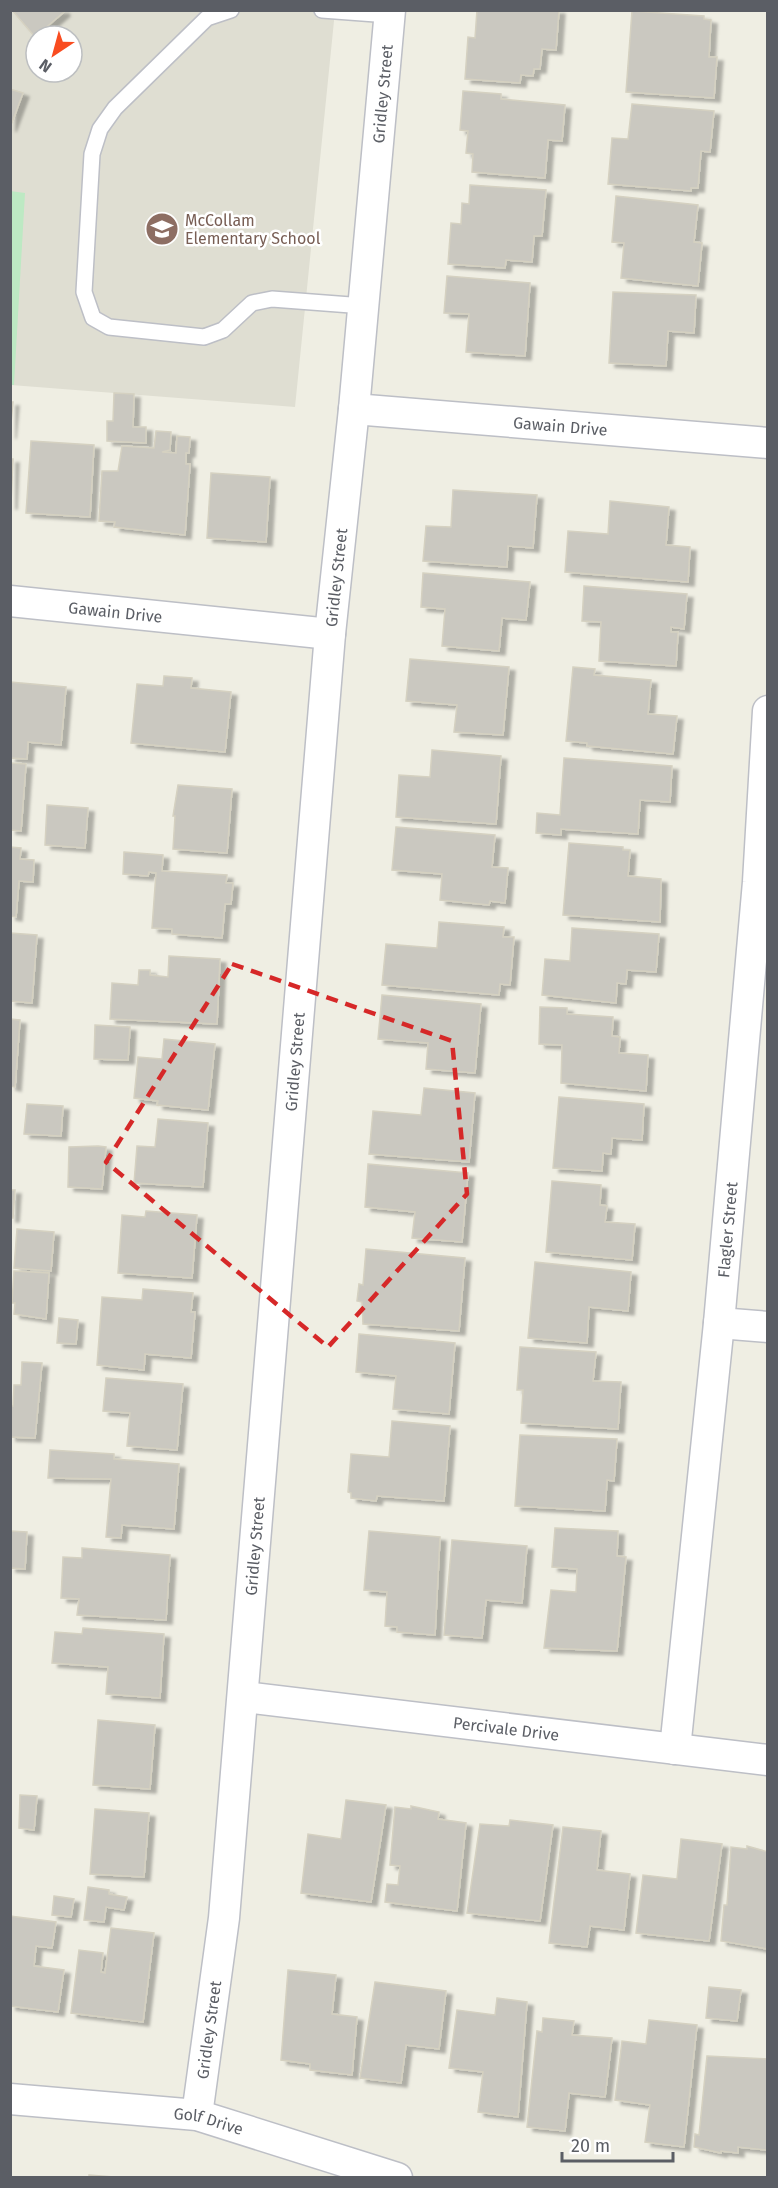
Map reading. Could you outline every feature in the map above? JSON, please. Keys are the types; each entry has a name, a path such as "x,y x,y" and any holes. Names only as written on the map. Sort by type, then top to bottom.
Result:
{"street":[{"name":"Gridley Street","path":"197,2115 225,1918 330,634 364,306 389,13"},
{"name":"Gawain Drive","path":"354,409 768,443"},
{"name":"Gawain Drive","path":"10,601 330,634"},
{"name":"Flagler Street","path":"675,1749 763,882 768,711"},
{"path":"718,1323 768,1327"},
{"name":"Percivale Drive","path":"244,1697 768,1760"},
{"name":"Golf Drive","path":"10,2099 197,2115 397,2178"}],"lane":[{"path":"231,10 207,18 115,108 100,129 92,154 84,292 93,318 110,327 204,337 223,330 252,303 272,299 364,306"},
{"path":"322,10 389,13"}],"highlighted area":[{"path":"232,964 452,1041 467,1194 328,1347 106,1162"}],"shaded area":[{"name":"McCollam Elementary School","path":"10,11 335,11 295,407 11,385"}],"green space":[{"path":"10,191 25,193 14,385 10,385"}],"building":[{"path":"12,10 63,10 64,12 50,24 24,24"},
{"path":"477,10 559,10 556,50 542,49 540,69 534,69 533,76 521,75 520,83 465,79 468,37 475,38"},
{"path":"632,11 704,16 704,19 711,20 709,57 717,57 714,98 626,92"},
{"path":"10,89 23,93 10,128"},
{"path":"463,91 501,94 501,99 565,105 562,141 548,140 545,178 472,172 473,154 466,153 468,131 460,130"},
{"path":"632,104 714,111 710,152 701,151 698,188 691,188 691,191 608,184 612,138 628,139"},
{"path":"470,185 546,190 542,236 534,236 532,262 506,260 505,268 448,264 451,223 461,224 462,203 469,204"},
{"path":"616,196 698,205 694,242 702,243 698,286 621,278 624,243 612,242"},
{"path":"447,276 530,283 525,356 466,352 469,314 444,313"},
{"path":"613,292 696,295 694,333 668,331 666,366 609,363"},
{"path":"114,393 134,394 133,427 146,427 146,443 107,441 107,421 113,421"},
{"path":"10,402 13,402 10,435"},
{"path":"156,431 171,432 170,450 162,452 176,453 177,436 190,437 189,453 186,453 186,464 190,464 185,535 114,527 115,522 99,521 102,471 118,471 122,446 154,448"},
{"path":"31,441 94,445 90,517 26,513"},
{"path":"10,459 13,459 11,505 10,505"},
{"path":"211,473 270,477 266,542 207,538"},
{"path":"453,490 537,495 533,548 508,546 507,567 423,561 426,526 451,527"},
{"path":"610,501 669,507 666,545 690,547 688,582 565,572 568,531 608,534"},
{"path":"423,573 530,582 526,620 502,618 499,651 442,646 445,609 421,607"},
{"path":"584,586 687,594 684,629 671,627 671,632 678,632 676,666 599,661 601,622 582,621"},
{"path":"410,659 509,667 503,735 454,732 457,705 406,701"},
{"path":"573,667 595,669 594,675 651,680 648,714 677,716 673,754 587,746 587,743 566,741"},
{"path":"164,676 192,678 191,688 231,692 225,752 131,743 137,684 163,686"},
{"path":"10,682 66,687 61,745 28,742 27,759 10,758"},
{"path":"432,750 501,756 496,824 396,817 399,775 430,777"},
{"path":"564,758 672,766 670,802 640,800 638,834 561,829 561,835 536,833 537,813 560,815"},
{"path":"10,763 26,764 21,831 10,830"},
{"path":"178,785 232,789 227,853 173,849 175,816 173,816"},
{"path":"47,805 88,808 85,848 45,845"},
{"path":"396,827 495,835 492,867 508,868 505,903 490,901 489,905 440,900 442,874 392,870"},
{"path":"569,843 623,847 623,850 630,850 628,876 661,879 660,922 563,915"},
{"path":"10,847 21,848 20,859 34,860 33,882 19,881 16,917 10,916"},
{"path":"124,852 163,855 162,871 227,875 226,883 233,883 231,904 225,904 222,938 172,934 172,929 152,928 156,873 149,872 148,876 123,874"},
{"path":"439,922 504,927 503,937 514,937 510,985 500,984 499,995 382,985 386,944 437,948"},
{"path":"572,928 659,934 656,972 627,970 626,984 617,983 616,1003 542,995 545,959 570,961"},
{"path":"10,933 37,935 32,1003 10,1001"},
{"path":"169,956 220,959 217,1024 110,1019 112,983 138,985 139,970 150,970 150,975 168,977"},
{"path":"382,995 481,1004 475,1073 426,1069 428,1043 378,1039"},
{"path":"540,1007 567,1008 567,1014 613,1017 612,1036 620,1037 619,1053 648,1055 646,1091 561,1083 562,1045 539,1044"},
{"path":"10,1019 20,1020 15,1087 10,1086"},
{"path":"95,1025 130,1027 128,1060 94,1059"},
{"path":"164,1039 215,1044 208,1110 157,1105 158,1101 134,1098 138,1057 162,1059"},
{"path":"424,1088 475,1093 469,1162 369,1154 373,1111 421,1115"},
{"path":"559,1097 644,1104 642,1140 612,1138 611,1154 603,1153 602,1171 553,1168"},
{"path":"27,1104 63,1106 61,1136 24,1134"},
{"path":"158,1119 208,1123 203,1187 134,1183 137,1146 155,1147"},
{"path":"69,1147 106,1147 102,1189 68,1187"},
{"path":"368,1164 468,1173 462,1242 412,1238 415,1212 365,1207"},
{"path":"552,1181 601,1185 600,1205 607,1206 605,1222 635,1224 632,1260 546,1252"},
{"path":"10,1190 15,1190 13,1218 10,1218"},
{"path":"146,1211 197,1215 192,1278 118,1273 122,1215 145,1217"},
{"path":"17,1229 54,1232 51,1271 14,1268"},
{"path":"366,1249 465,1258 459,1331 363,1324 362,1302 357,1301 359,1284 363,1285"},
{"path":"535,1262 631,1272 628,1311 589,1307 587,1343 528,1338"},
{"path":"14,1271 49,1273 46,1319 14,1314 15,1303 12,1303"},
{"path":"143,1289 193,1293 191,1312 195,1312 191,1358 145,1354 144,1370 97,1365 102,1297 142,1300"},
{"path":"59,1318 78,1320 76,1344 57,1343"},
{"path":"359,1334 455,1343 449,1414 393,1409 396,1376 356,1372"},
{"path":"520,1347 596,1352 593,1381 621,1382 618,1429 521,1423 523,1390 517,1390"},
{"path":"22,1362 42,1363 35,1438 10,1437 10,1406 13,1406 14,1385 21,1385"},
{"path":"106,1378 183,1384 177,1450 127,1446 130,1413 103,1411"},
{"path":"392,1421 450,1426 444,1501 377,1496 376,1501 351,1498 351,1493 348,1492 351,1454 389,1457"},
{"path":"520,1435 617,1439 614,1481 607,1480 605,1511 515,1506"},
{"path":"50,1450 114,1454 114,1459 179,1464 174,1529 122,1525 121,1538 106,1537 111,1479 48,1478"},
{"path":"555,1528 618,1531 617,1556 626,1557 617,1651 544,1648 551,1590 576,1592 577,1569 552,1567"},
{"path":"10,1531 27,1532 25,1569 10,1568"},
{"path":"369,1531 440,1537 435,1635 397,1632 397,1627 385,1626 387,1592 364,1590"},
{"path":"452,1540 527,1546 522,1603 486,1600 482,1638 444,1635"},
{"path":"82,1548 170,1555 166,1620 77,1615 79,1599 61,1598 63,1557 82,1558"},
{"path":"83,1628 164,1634 160,1698 106,1694 108,1667 52,1663 55,1632 82,1634"},
{"path":"98,1720 155,1725 150,1789 93,1785"},
{"path":"20,1795 37,1796 34,1830 19,1828"},
{"path":"346,1800 386,1805 371,1902 301,1893 308,1834 341,1839"},
{"path":"411,1806 439,1812 438,1819 466,1823 457,1911 385,1902 387,1884 398,1885 400,1866 390,1865 395,1807 411,1809"},
{"path":"95,1809 149,1813 144,1877 90,1874"},
{"path":"510,1820 553,1825 540,1921 467,1913 480,1824 509,1826"},
{"path":"563,1827 601,1831 597,1870 630,1874 624,1930 590,1926 587,1947 549,1943"},
{"path":"681,1839 722,1844 709,1941 636,1933 643,1875 677,1879"},
{"path":"747,1846 768,1852 768,1949 721,1941 724,1905 727,1905 731,1847 747,1849"},
{"path":"88,1887 109,1890 109,1894 127,1897 124,1910 106,1907 104,1922 84,1920"},
{"path":"54,1896 74,1899 71,1917 52,1915"},
{"path":"10,1916 56,1922 52,1948 36,1946 34,1966 64,1970 58,2012 10,2006"},
{"path":"111,1928 154,1933 143,2022 71,2013 79,1950 103,1953 101,1972 105,1973"},
{"path":"288,1970 336,1975 332,2014 357,2017 352,2075 310,2070 310,2064 281,2060"},
{"path":"375,1982 446,1991 439,2049 406,2045 401,2083 360,2078"},
{"path":"709,1987 741,1990 737,2021 706,2018"},
{"path":"497,1998 527,2002 518,2117 478,2112 483,2072 449,2068 457,2010 495,2015"},
{"path":"543,2018 574,2021 572,2035 612,2038 605,2097 569,2093 565,2131 527,2127 537,2031 542,2032"},
{"path":"649,2020 697,2025 684,2147 645,2142 650,2105 615,2100 622,2041 646,2044"},
{"path":"707,2056 768,2059 767,2150 738,2147 738,2153 721,2151 721,2153 694,2147 695,2134 699,2135"},
{"path":"89,2175 127,2178 89,2178"}],"place":[{"name":"McCollam Elementary School","path":"162,229"}]}
